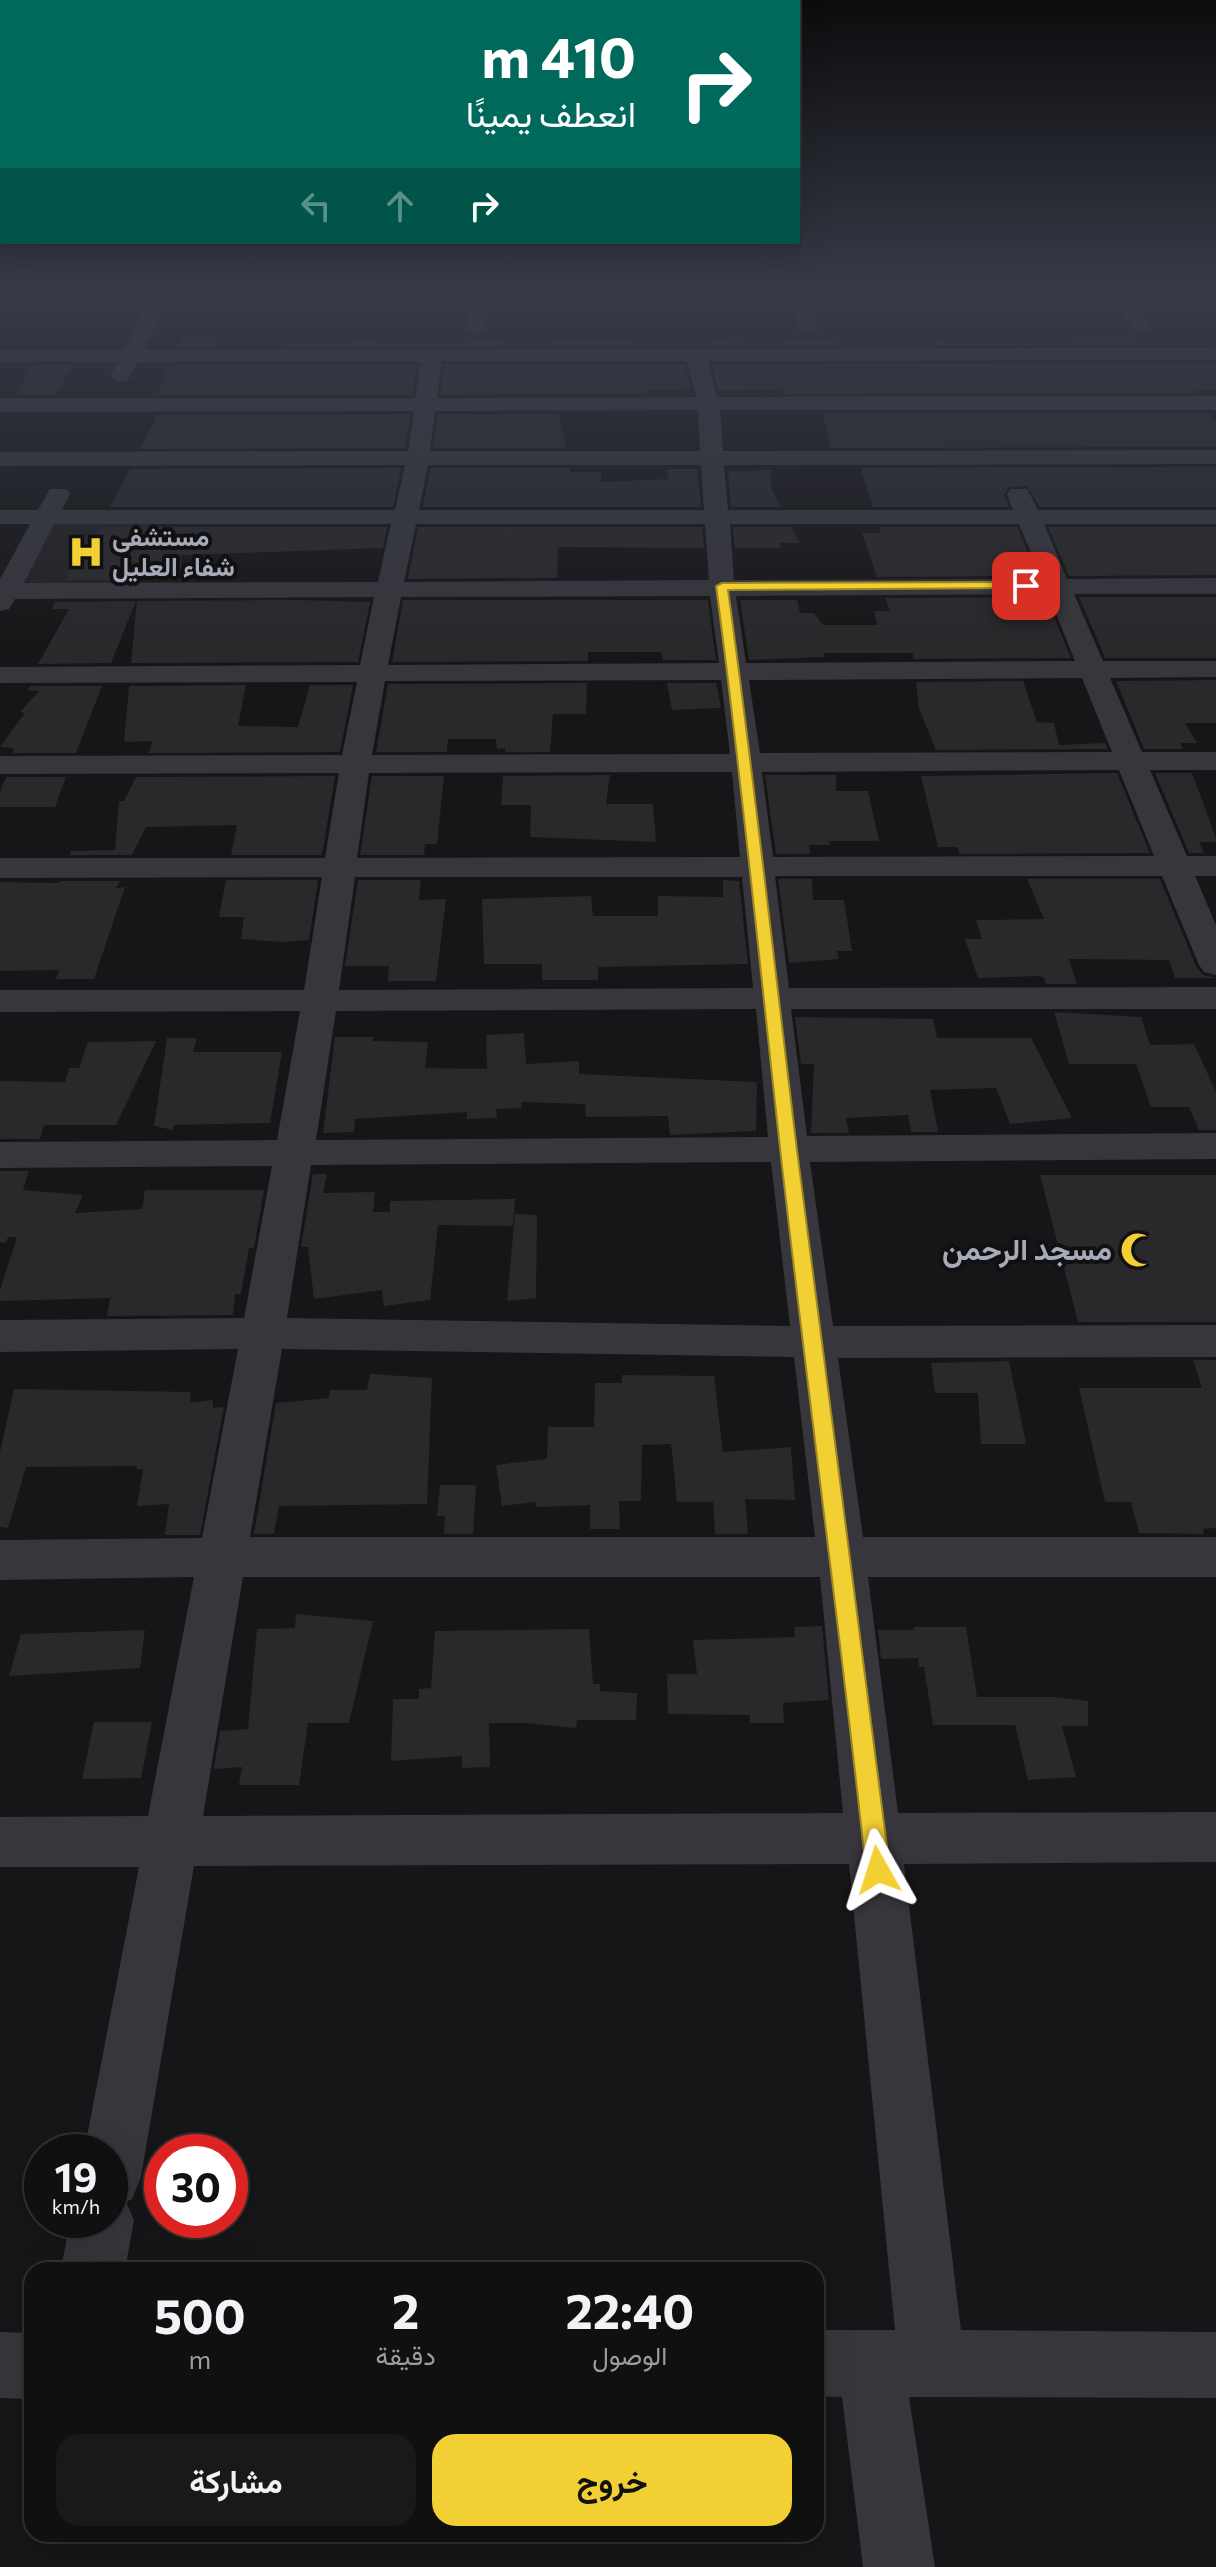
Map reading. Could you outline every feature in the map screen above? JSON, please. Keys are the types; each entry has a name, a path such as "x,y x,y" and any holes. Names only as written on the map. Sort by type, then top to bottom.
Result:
{"street":[{"path":"2,595 105,408"},
{"path":"118,2134 263,1333 320,1002 355,765 418,459 424,408"},
{"path":"709,408 722,586 746,762 789,1150 875,1839 873,2363 899,2567"},
{"path":"979,408 1030,517 1056,586 1177,866 1216,965"},
{"path":"0,459 1216,457"},
{"path":"0,517 1216,517"},
{"path":"2,595 722,586 1216,586"},
{"path":"0,675 1216,669"},
{"path":"0,765 1216,761"},
{"path":"0,868 1216,866"},
{"path":"0,1001 1216,998"},
{"path":"0,1155 1216,1146"},
{"path":"0,1336 263,1333 815,1342 1216,1341"},
{"path":"0,1560 223,1557 1216,1557"},
{"path":"0,1842 1216,1837"},
{"path":"94,2262 99,2238"},
{"path":"873,2363 1216,2365"},
{"path":"0,2365 24,2366"}],"shaded area":[{"name":"مستشفى شفاء العليل","path":"153,517 126,586 16,587 49,518"}],"building":[{"path":"823,413 1209,413 1216,424 1216,447 830,448"},
{"path":"411,414 405,448 140,449 157,415"},
{"path":"438,414 559,414 566,448 433,448"},
{"path":"1216,467 1216,507 1040,507 1027,486 1009,487 1004,495 1009,507 873,507 861,468"},
{"path":"401,468 393,507 110,507 130,469"},
{"path":"430,468 570,468 570,472 601,472 601,482 668,479 667,469 697,469 701,507 423,507"},
{"path":"770,470 772,490 781,507 731,507 728,471"},
{"path":"100,527 387,527 383,548 181,555 181,580 65,580 71,565 83,563"},
{"path":"418,527 702,527 704,548 558,547 557,578 408,579"},
{"path":"733,527 791,527 800,543 780,543 781,548 735,548"},
{"path":"879,527 1017,527 1038,576 877,577 862,533 881,533"},
{"path":"1048,527 1216,527 1216,575 1069,576"},
{"path":"1046,597 1071,658 913,659 913,653 824,653 825,657 749,660 740,600 797,600 800,613 814,613 823,625 877,625 874,611 890,611 885,598"},
{"path":"1079,597 1216,597 1216,658 1105,658"},
{"path":"403,600 708,600 716,660 663,660 661,652 588,652 588,661 392,662"},
{"path":"136,601 111,663 38,664 69,609 52,609 55,602"},
{"path":"137,601 370,602 358,662 131,663"},
{"path":"1216,680 1216,723 1185,723 1197,743 1180,743 1183,749 1144,749 1116,681"},
{"path":"1023,681 1037,722 1054,723 1059,745 1105,743 1108,749 936,750 919,709 916,682"},
{"path":"587,683 586,714 553,714 550,752 505,752 505,748 497,749 496,739 448,739 447,752 376,752 388,684"},
{"path":"667,683 716,683 721,708 672,710"},
{"path":"246,685 238,726 298,727 310,685 353,685 340,752 148,753 153,741 124,742 129,686"},
{"path":"30,686 102,686 76,753 13,753 14,748 0,747 25,713 20,712 39,691 27,690"},
{"path":"1117,773 1150,853 960,854 957,847 938,847 921,776"},
{"path":"1155,773 1192,773 1216,838 1216,842 1199,842 1204,853 1189,853"},
{"path":"610,775 606,804 653,804 656,842 530,837 531,805 501,805 503,776"},
{"path":"765,775 836,775 836,791 868,791 879,841 829,841 830,845 809,845 810,854 776,854"},
{"path":"335,776 322,855 231,855 237,825 146,827 132,855 70,855 71,851 115,850 119,801 124,801 136,777"},
{"path":"372,776 444,776 437,844 425,844 424,855 360,855"},
{"path":"6,777 66,777 55,807 0,807 0,792"},
{"path":"778,879 812,879 813,900 844,900 852,951 837,951 839,959 789,963"},
{"path":"1027,879 1160,879 1196,966 1203,975 1216,978 1175,978 1169,960 1069,959 1077,984 1046,984 1040,976 978,978 965,939 982,939 976,920 1044,919"},
{"path":"226,880 318,880 309,940 241,939 244,917 219,917"},
{"path":"358,880 421,880 419,900 446,899 436,981 388,981 389,966 345,966"},
{"path":"723,880 739,881 748,964 598,967 598,980 542,980 542,964 484,964 482,899 591,896 593,916 658,916 658,896 723,897"},
{"path":"120,881 116,888 125,887 94,979 56,979 59,970 0,971 0,882"},
{"path":"1054,1012 1141,1017 1150,1045 1194,1044 1216,1092 1216,1130 1199,1130 1189,1107 1151,1107 1136,1064 1069,1064"},
{"path":"795,1017 933,1019 937,1038 1031,1038 1072,1118 1010,1124 996,1088 930,1090 938,1132 911,1132 908,1115 846,1118 849,1133 811,1133 814,1064 801,1064"},
{"path":"524,1033 526,1064 579,1061 579,1074 757,1082 756,1131 670,1135 668,1116 586,1117 585,1104 521,1102 522,1108 496,1109 497,1118 467,1119 467,1112 355,1119 354,1132 323,1133 335,1037 428,1042 425,1068 487,1069 486,1035"},
{"path":"167,1038 197,1038 193,1052 282,1052 270,1123 174,1125 173,1130 154,1126"},
{"path":"156,1041 116,1125 44,1125 40,1139 0,1139 0,1081 65,1082 69,1068 79,1068 88,1042"},
{"path":"0,1171 29,1171 23,1190 83,1195 75,1213 142,1209 145,1190 264,1190 254,1248 249,1248 241,1294 235,1294 233,1315 107,1316 110,1298 0,1301 0,1290 17,1237 8,1237 6,1243 0,1242"},
{"path":"313,1174 327,1174 323,1193 375,1192 373,1212 390,1212 390,1201 515,1199 513,1226 438,1225 430,1300 384,1306 382,1290 314,1299 308,1247 301,1247"},
{"name":"مسجد الرحمن","path":"1040,1175 1216,1175 1216,1322 1078,1322"},
{"path":"515,1214 537,1215 536,1298 507,1301"},
{"path":"1193,1360 1216,1360 1216,1528 1203,1529 1204,1534 1139,1533 1131,1502 1105,1502 1079,1388 1202,1388"},
{"path":"1009,1361 1026,1444 981,1444 978,1393 935,1393 931,1363"},
{"path":"370,1374 432,1378 427,1504 279,1506 274,1534 254,1534 276,1403 329,1398 330,1390 367,1390"},
{"path":"622,1375 714,1376 723,1452 791,1447 795,1500 745,1499 748,1534 715,1534 713,1502 677,1502 671,1444 642,1445 641,1501 619,1501 620,1529 590,1529 590,1505 536,1507 536,1502 502,1506 496,1465 547,1459 548,1427 594,1427 595,1383 622,1383"},
{"path":"14,1389 191,1392 190,1403 213,1400 213,1408 224,1407 200,1535 165,1535 169,1504 137,1506 143,1469 136,1469 137,1466 26,1467 8,1528 0,1527 0,1452"},
{"path":"440,1485 476,1485 473,1534 444,1534 445,1516 437,1516"},
{"path":"296,1614 373,1621 349,1723 308,1723 299,1785 239,1785 242,1767 214,1769 220,1731 248,1729 257,1629 295,1628"},
{"path":"822,1626 829,1700 783,1703 784,1723 750,1723 750,1715 668,1714 667,1674 697,1674 693,1640 795,1637 794,1627"},
{"path":"914,1627 966,1627 977,1697 1054,1697 1088,1701 1088,1726 1062,1726 1076,1777 1028,1780 1015,1725 933,1725 924,1667 919,1667 918,1658 881,1659 878,1630 914,1630"},
{"path":"589,1629 593,1684 600,1684 600,1691 637,1693 636,1720 577,1720 576,1728 489,1723 490,1767 462,1768 462,1756 391,1761 393,1699 419,1699 419,1689 431,1688 435,1631"},
{"path":"145,1630 140,1668 9,1676 21,1634"},
{"path":"94,1722 152,1722 141,1778 82,1779"}],"place":[{"name":"مستشفى شفاء العليل","path":"86,552"},
{"name":"مسجد الرحمن","path":"1138,1250"}],"route":[{"path":"878,1870 842,1558 789,1150 746,762 722,586 1026,586"}]}
